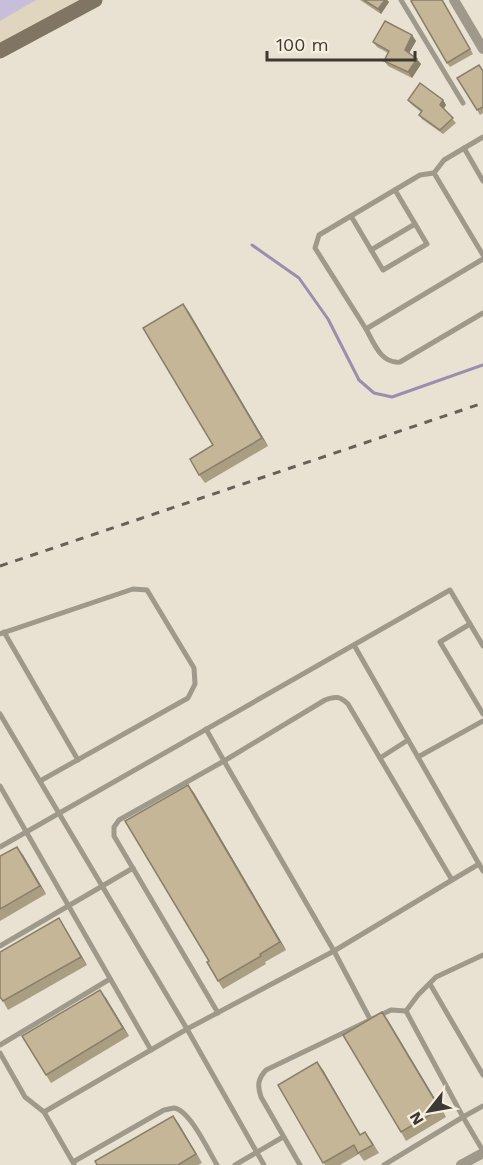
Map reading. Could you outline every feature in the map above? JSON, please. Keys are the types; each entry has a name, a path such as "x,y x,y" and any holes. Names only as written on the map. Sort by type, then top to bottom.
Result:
{"street":[{"path":"0,51 95,0"},
{"path":"454,0 483,49"},
{"path":"461,1165 483,1152"}],"lane":[{"path":"401,0 463,103"},
{"path":"483,137 444,160 434,173 420,175 319,235 315,248 384,358 392,363 400,362 483,313"},
{"path":"464,148 483,181"},
{"path":"366,328 483,257 434,173"},
{"path":"351,216 383,270 427,244 395,190"},
{"path":"371,250 415,224"},
{"path":"40,781 78,760 188,698 195,684 195,668 147,590 133,589 2,633 78,760"},
{"path":"0,847 450,590 483,646"},
{"path":"470,624 440,642 483,714"},
{"path":"354,645 483,871"},
{"path":"218,1013 114,836 114,827 119,819 224,761 325,700 342,697 348,704 452,879"},
{"path":"0,714 188,1029 264,1165"},
{"path":"418,757 483,721"},
{"path":"206,729 334,951 370,1019"},
{"path":"380,758 408,740"},
{"path":"0,786 151,1050"},
{"path":"44,1112 188,1029 334,951 479,864"},
{"path":"0,946 133,868"},
{"path":"406,1011 436,977 483,955"},
{"path":"0,1045 110,979"},
{"path":"430,984 483,1075"},
{"path":"300,1165 261,1097 257,1086 260,1077 266,1070 370,1019 391,1010 406,1011"},
{"path":"406,1011 483,1152"},
{"path":"0,1053 25,1097 44,1112 74,1164 164,1110 173,1108 181,1111 190,1120 217,1165"},
{"path":"384,1165 483,1106"},
{"path":"235,1165 283,1137"}],"shaded area":[{"path":"0,0 78,0 0,43"},
{"path":"0,0 36,0 0,21"}],"building":[{"path":"364,0 385,0 378,9"},
{"path":"442,0 470,49 447,63 411,1"},
{"path":"385,21 412,35 405,50 417,59 408,72 384,61 389,51 373,42"},
{"path":"479,65 483,71 483,107 477,110 457,78"},
{"path":"420,83 443,100 440,105 453,118 440,130 419,115 422,111 408,100"},
{"path":"183,304 262,438 199,475 190,459 213,445 143,328"},
{"path":"188,785 280,942 218,981 207,962 209,961 125,821"},
{"path":"17,847 40,886 0,909 0,856"},
{"path":"59,918 81,957 3,1001 0,997 0,952"},
{"path":"100,990 123,1028 46,1075 22,1036"},
{"path":"382,1012 440,1109 401,1132 343,1035"},
{"path":"317,1062 360,1135 365,1132 373,1145 358,1153 354,1145 323,1163 278,1085"},
{"path":"173,1116 196,1154 178,1165 97,1165 95,1161"}],"waterway":[{"path":"252,245 299,278 328,319 359,380 374,393 392,397 483,365"}],"railway":[{"path":"0,566 483,403"}]}
